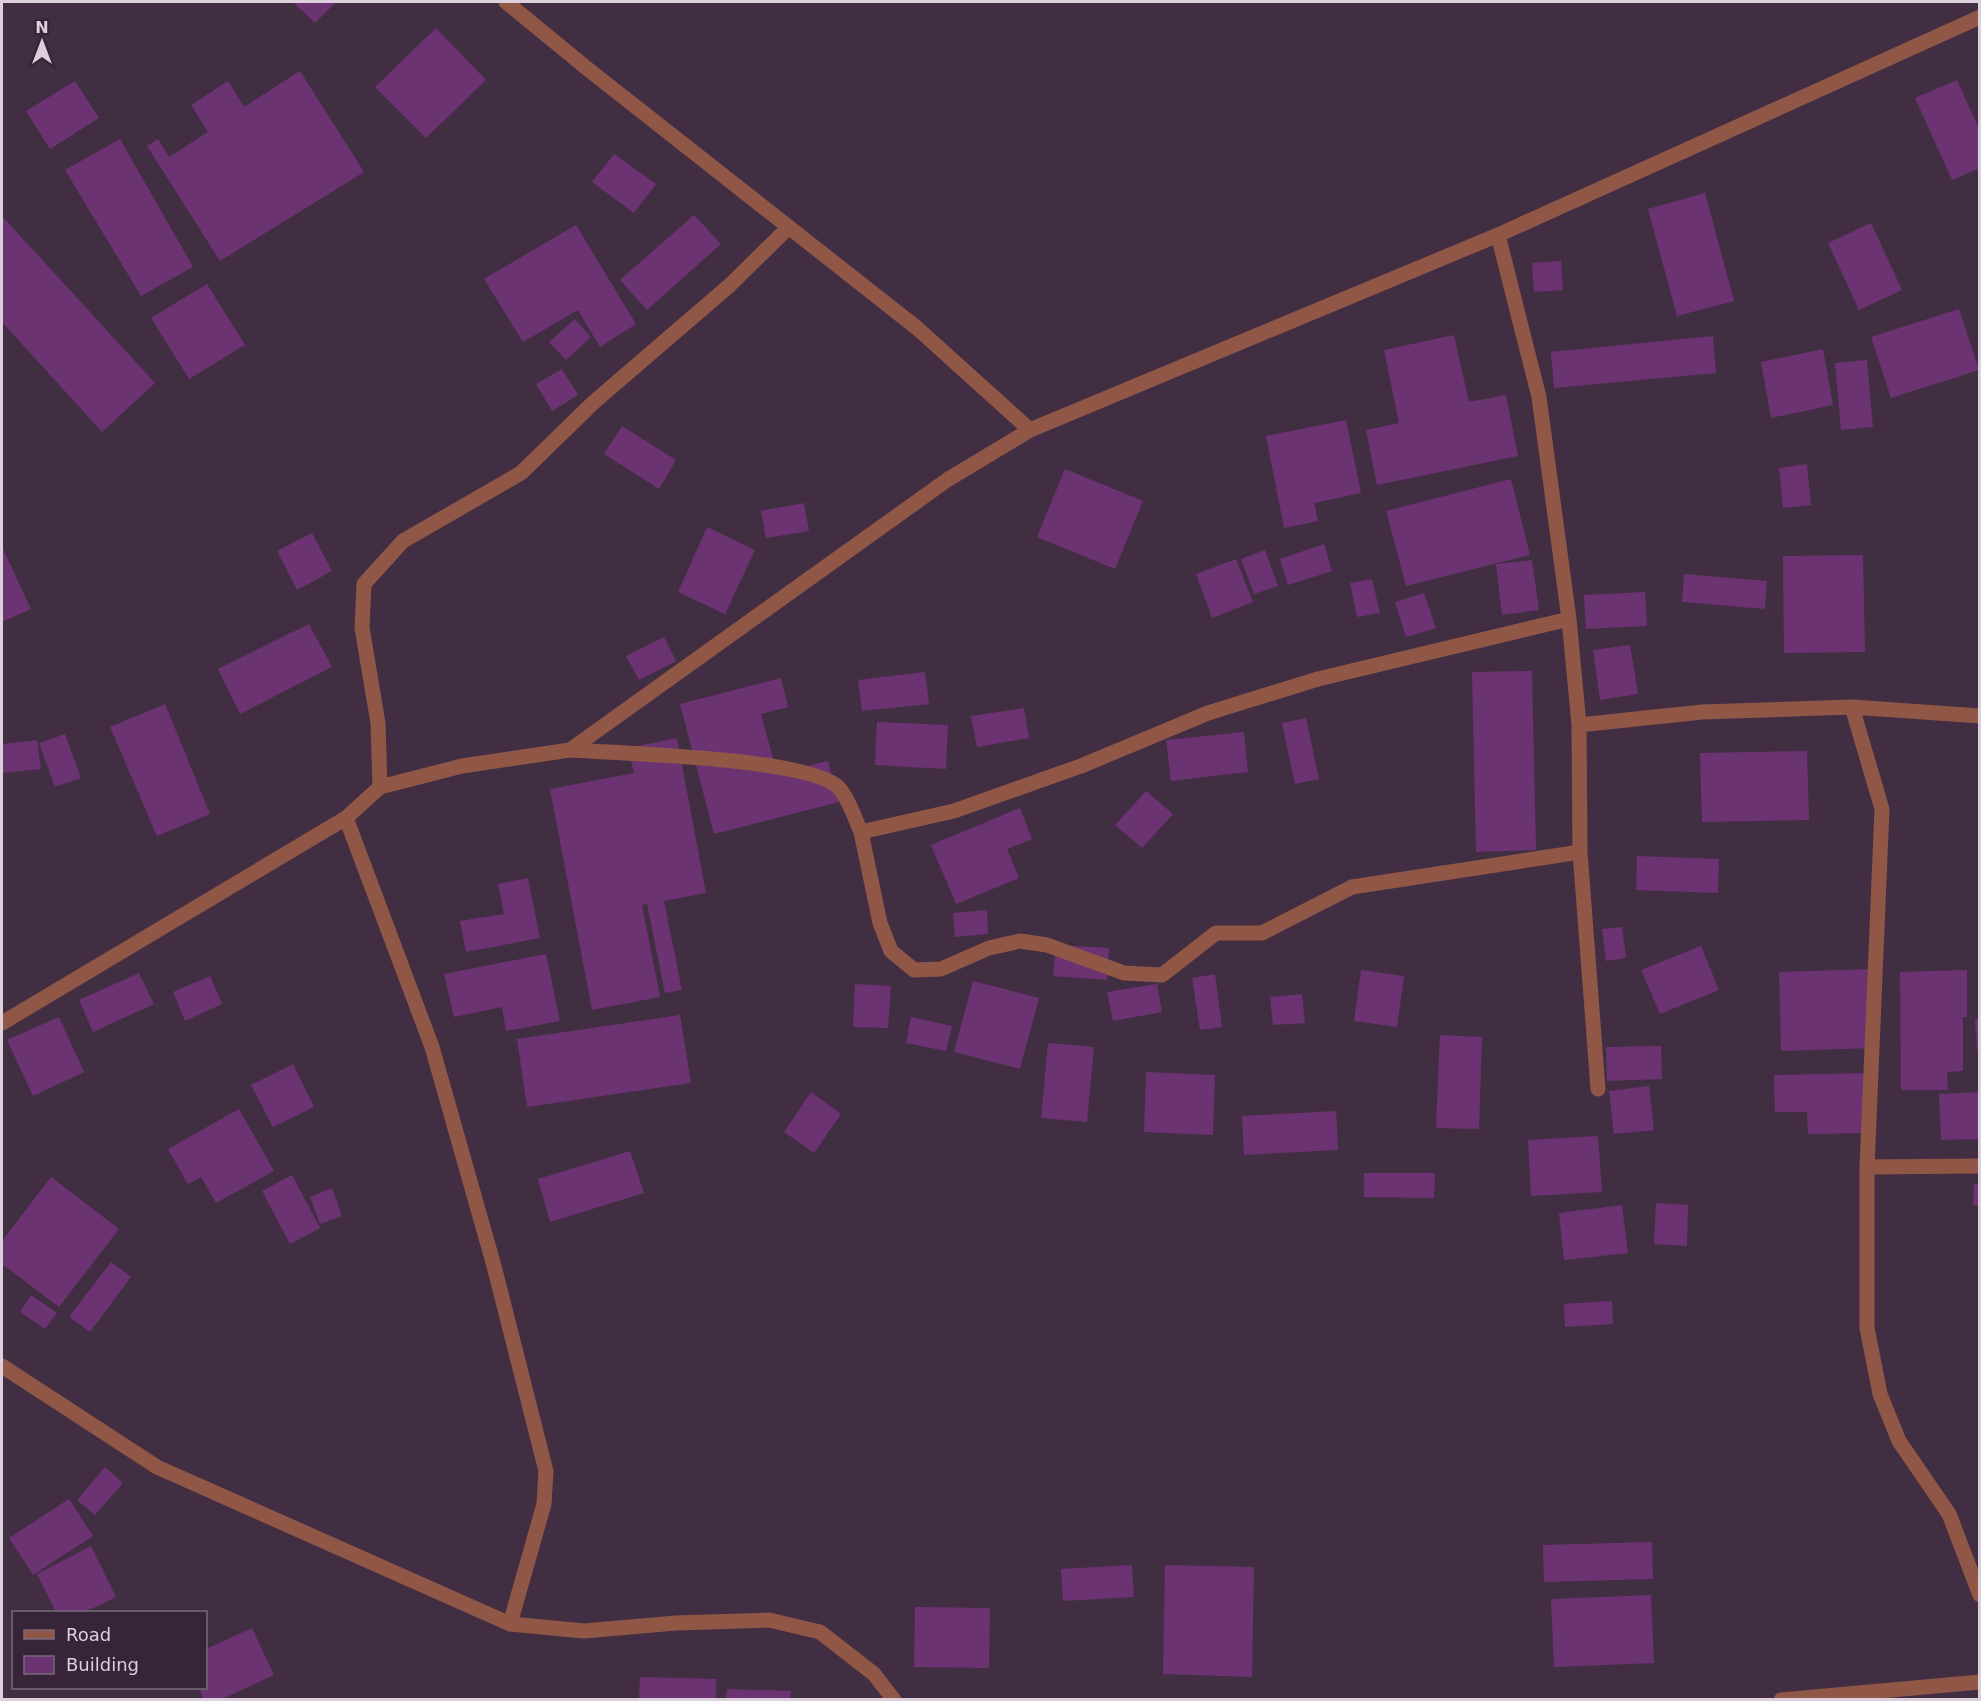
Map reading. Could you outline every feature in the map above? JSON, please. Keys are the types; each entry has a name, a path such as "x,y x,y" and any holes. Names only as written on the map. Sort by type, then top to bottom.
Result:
{"street":[{"path":"506,2 917,328 1030,430"},
{"path":"570,750 947,480 1030,430 1498,235 1980,17"},
{"path":"380,787 378,723 362,628 364,584 403,541 521,473 594,402 730,285 789,227"},
{"path":"1498,235 1539,397 1569,619 1579,725 1580,852 1598,1089"},
{"path":"861,832 954,811 1081,766 1208,713 1318,679 1569,619"},
{"path":"1579,725 1701,712 1852,707 1980,716"},
{"path":"1852,707 1882,809 1867,1167 1867,1328 1880,1394 1899,1441 1949,1514 1980,1595"},
{"path":"2,1023 346,818 380,787 462,766 570,750 720,759 804,771 838,787 861,832 880,923 891,951 914,970 941,969 989,948 1020,941 1047,945 1124,973 1162,975 1216,933 1262,933 1352,886 1580,852"},
{"path":"346,818 432,1047 494,1266 546,1472 544,1504 510,1624"},
{"path":"1867,1167 1980,1166"},
{"path":"2,1366 157,1467 510,1624 584,1631 676,1623 769,1620 820,1632 874,1674 894,1700"},
{"path":"1781,1700 1980,1682"}],"building":[{"path":"293,2 336,2 315,23"},
{"path":"436,28 486,80 426,138 375,87"},
{"path":"300,71 364,172 220,261 147,146 158,139 169,157 208,132 191,105 228,81 244,107"},
{"path":"1957,80 1980,131 1980,168 1952,180 1915,98"},
{"path":"75,81 99,118 50,149 26,111"},
{"path":"120,139 193,267 141,296 65,170"},
{"path":"614,154 656,184 634,213 592,182"},
{"path":"1705,193 1734,301 1677,316 1648,209"},
{"path":"694,215 721,244 647,310 620,280"},
{"path":"2,216 155,383 102,432 2,322"},
{"path":"1871,223 1902,290 1859,310 1828,243"},
{"path":"576,225 636,324 600,347 578,310 523,342 484,279"},
{"path":"1561,261 1563,290 1534,292 1532,263"},
{"path":"207,284 245,345 189,379 151,318"},
{"path":"1959,309 1979,370 1891,398 1871,337"},
{"path":"575,319 591,337 566,360 549,342"},
{"path":"1454,335 1469,402 1506,395 1518,456 1377,485 1366,430 1399,423 1384,350"},
{"path":"1713,336 1716,373 1554,388 1551,352"},
{"path":"1823,349 1833,405 1771,418 1761,362"},
{"path":"1867,360 1873,427 1841,430 1835,363"},
{"path":"562,369 578,395 552,411 536,384"},
{"path":"1346,420 1361,493 1314,503 1318,521 1284,528 1266,436"},
{"path":"622,426 676,460 659,489 604,454"},
{"path":"1807,464 1811,505 1783,508 1779,468"},
{"path":"1065,469 1143,501 1115,569 1037,537"},
{"path":"1511,479 1530,555 1406,586 1386,511"},
{"path":"804,503 809,531 766,538 761,511"},
{"path":"707,527 755,550 725,614 678,592"},
{"path":"312,533 332,571 297,590 277,551"},
{"path":"1324,544 1332,571 1288,585 1280,559"},
{"path":"2,550 31,609 2,622"},
{"path":"1265,550 1278,586 1254,594 1241,559"},
{"path":"1863,555 1865,652 1784,653 1783,556"},
{"path":"1236,559 1253,602 1212,618 1196,574"},
{"path":"1532,560 1539,610 1502,615 1496,564"},
{"path":"1684,574 1767,581 1765,609 1682,602"},
{"path":"1372,579 1380,613 1357,617 1350,583"},
{"path":"1645,592 1647,626 1586,629 1584,595"},
{"path":"1424,593 1436,628 1406,637 1395,602"},
{"path":"309,624 332,667 240,714 218,669"},
{"path":"664,637 676,661 639,680 626,656"},
{"path":"1630,645 1638,694 1600,700 1593,650"},
{"path":"1532,671 1536,850 1476,852 1472,672"},
{"path":"925,672 929,704 862,711 858,680"},
{"path":"781,678 788,707 761,714 777,773 828,761 839,802 714,834 680,704"},
{"path":"165,704 210,814 157,836 110,727"},
{"path":"1024,708 1029,738 977,747 971,716"},
{"path":"1306,718 1319,779 1295,784 1282,723"},
{"path":"877,722 948,725 946,769 875,765"},
{"path":"1244,732 1248,772 1171,781 1166,740"},
{"path":"65,734 81,778 55,787 39,743"},
{"path":"677,738 706,893 664,901 682,990 665,993 647,904 642,905 660,997 592,1010 550,789 634,773 628,748"},
{"path":"37,740 41,769 2,773 2,744"},
{"path":"1807,751 1809,820 1702,822 1700,753"},
{"path":"1146,791 1173,814 1142,848 1115,825"},
{"path":"1020,808 1032,839 1007,849 1019,878 956,904 931,845"},
{"path":"1637,856 1719,859 1718,893 1636,890"},
{"path":"528,878 540,938 466,952 460,921 504,914 498,884"},
{"path":"987,910 988,934 955,937 953,913"},
{"path":"1622,927 1626,958 1606,961 1602,929"},
{"path":"1056,945 1109,948 1107,980 1053,976"},
{"path":"1701,946 1719,990 1660,1014 1641,970"},
{"path":"546,954 560,1021 506,1031 502,1007 454,1017 444,974"},
{"path":"1872,969 1874,1048 1781,1051 1779,972"},
{"path":"1361,970 1404,976 1397,1027 1354,1021"},
{"path":"1967,970 1967,1017 1963,1017 1963,1071 1947,1072 1948,1090 1901,1090 1900,972"},
{"path":"139,973 154,1004 93,1032 79,1000"},
{"path":"1215,974 1222,1027 1200,1030 1192,978"},
{"path":"210,976 222,1004 185,1021 173,992"},
{"path":"973,981 1039,998 1020,1069 954,1052"},
{"path":"855,984 891,986 888,1028 853,1027"},
{"path":"1157,984 1162,1012 1113,1021 1107,992"},
{"path":"1302,994 1305,1023 1273,1025 1270,997"},
{"path":"680,1015 691,1083 527,1107 517,1039"},
{"path":"59,1017 84,1072 33,1096 7,1040"},
{"path":"911,1017 952,1026 946,1051 906,1043"},
{"path":"1975,1019 1980,1019 1980,1050 1977,1050"},
{"path":"1440,1035 1482,1037 1479,1129 1436,1128"},
{"path":"1048,1043 1094,1047 1087,1122 1041,1118"},
{"path":"1661,1046 1662,1079 1607,1081 1606,1047"},
{"path":"293,1064 314,1107 273,1127 251,1085"},
{"path":"1146,1072 1215,1075 1213,1135 1144,1132"},
{"path":"1871,1073 1873,1133 1808,1134 1807,1112 1775,1112 1774,1075"},
{"path":"1649,1086 1654,1130 1614,1134 1609,1091"},
{"path":"811,1092 841,1114 814,1153 784,1132"},
{"path":"1980,1092 1980,1139 1941,1140 1939,1094"},
{"path":"239,1109 274,1171 216,1203 201,1177 188,1184 168,1149"},
{"path":"1336,1111 1338,1150 1244,1155 1242,1116"},
{"path":"1598,1136 1602,1192 1531,1196 1528,1140"},
{"path":"630,1151 644,1193 550,1222 538,1179"},
{"path":"1364,1173 1435,1173 1434,1198 1364,1197"},
{"path":"292,1175 320,1228 290,1244 262,1191"},
{"path":"51,1177 119,1229 59,1307 2,1264 2,1241"},
{"path":"1974,1184 1980,1184 1980,1206 1973,1205"},
{"path":"332,1188 342,1216 320,1224 310,1197"},
{"path":"1656,1203 1688,1205 1687,1246 1654,1244"},
{"path":"1622,1205 1628,1253 1564,1260 1559,1213"},
{"path":"111,1262 131,1277 90,1332 69,1317"},
{"path":"31,1295 57,1313 45,1329 20,1312"},
{"path":"1612,1301 1613,1324 1565,1327 1564,1304"},
{"path":"105,1467 123,1483 95,1515 77,1500"},
{"path":"69,1499 93,1536 33,1575 9,1538"},
{"path":"1652,1542 1653,1579 1544,1582 1543,1545"},
{"path":"91,1546 116,1597 87,1611 56,1611 37,1574"},
{"path":"1132,1565 1134,1597 1063,1601 1061,1569"},
{"path":"1165,1565 1254,1567 1252,1677 1163,1674"},
{"path":"1651,1595 1654,1663 1554,1667 1551,1599"},
{"path":"915,1607 990,1608 989,1668 914,1667"},
{"path":"252,1628 274,1675 220,1700 204,1700 199,1689 207,1689 207,1649"},
{"path":"640,1677 716,1679 716,1700 639,1700"},
{"path":"727,1689 791,1691 790,1700 726,1700"}]}
